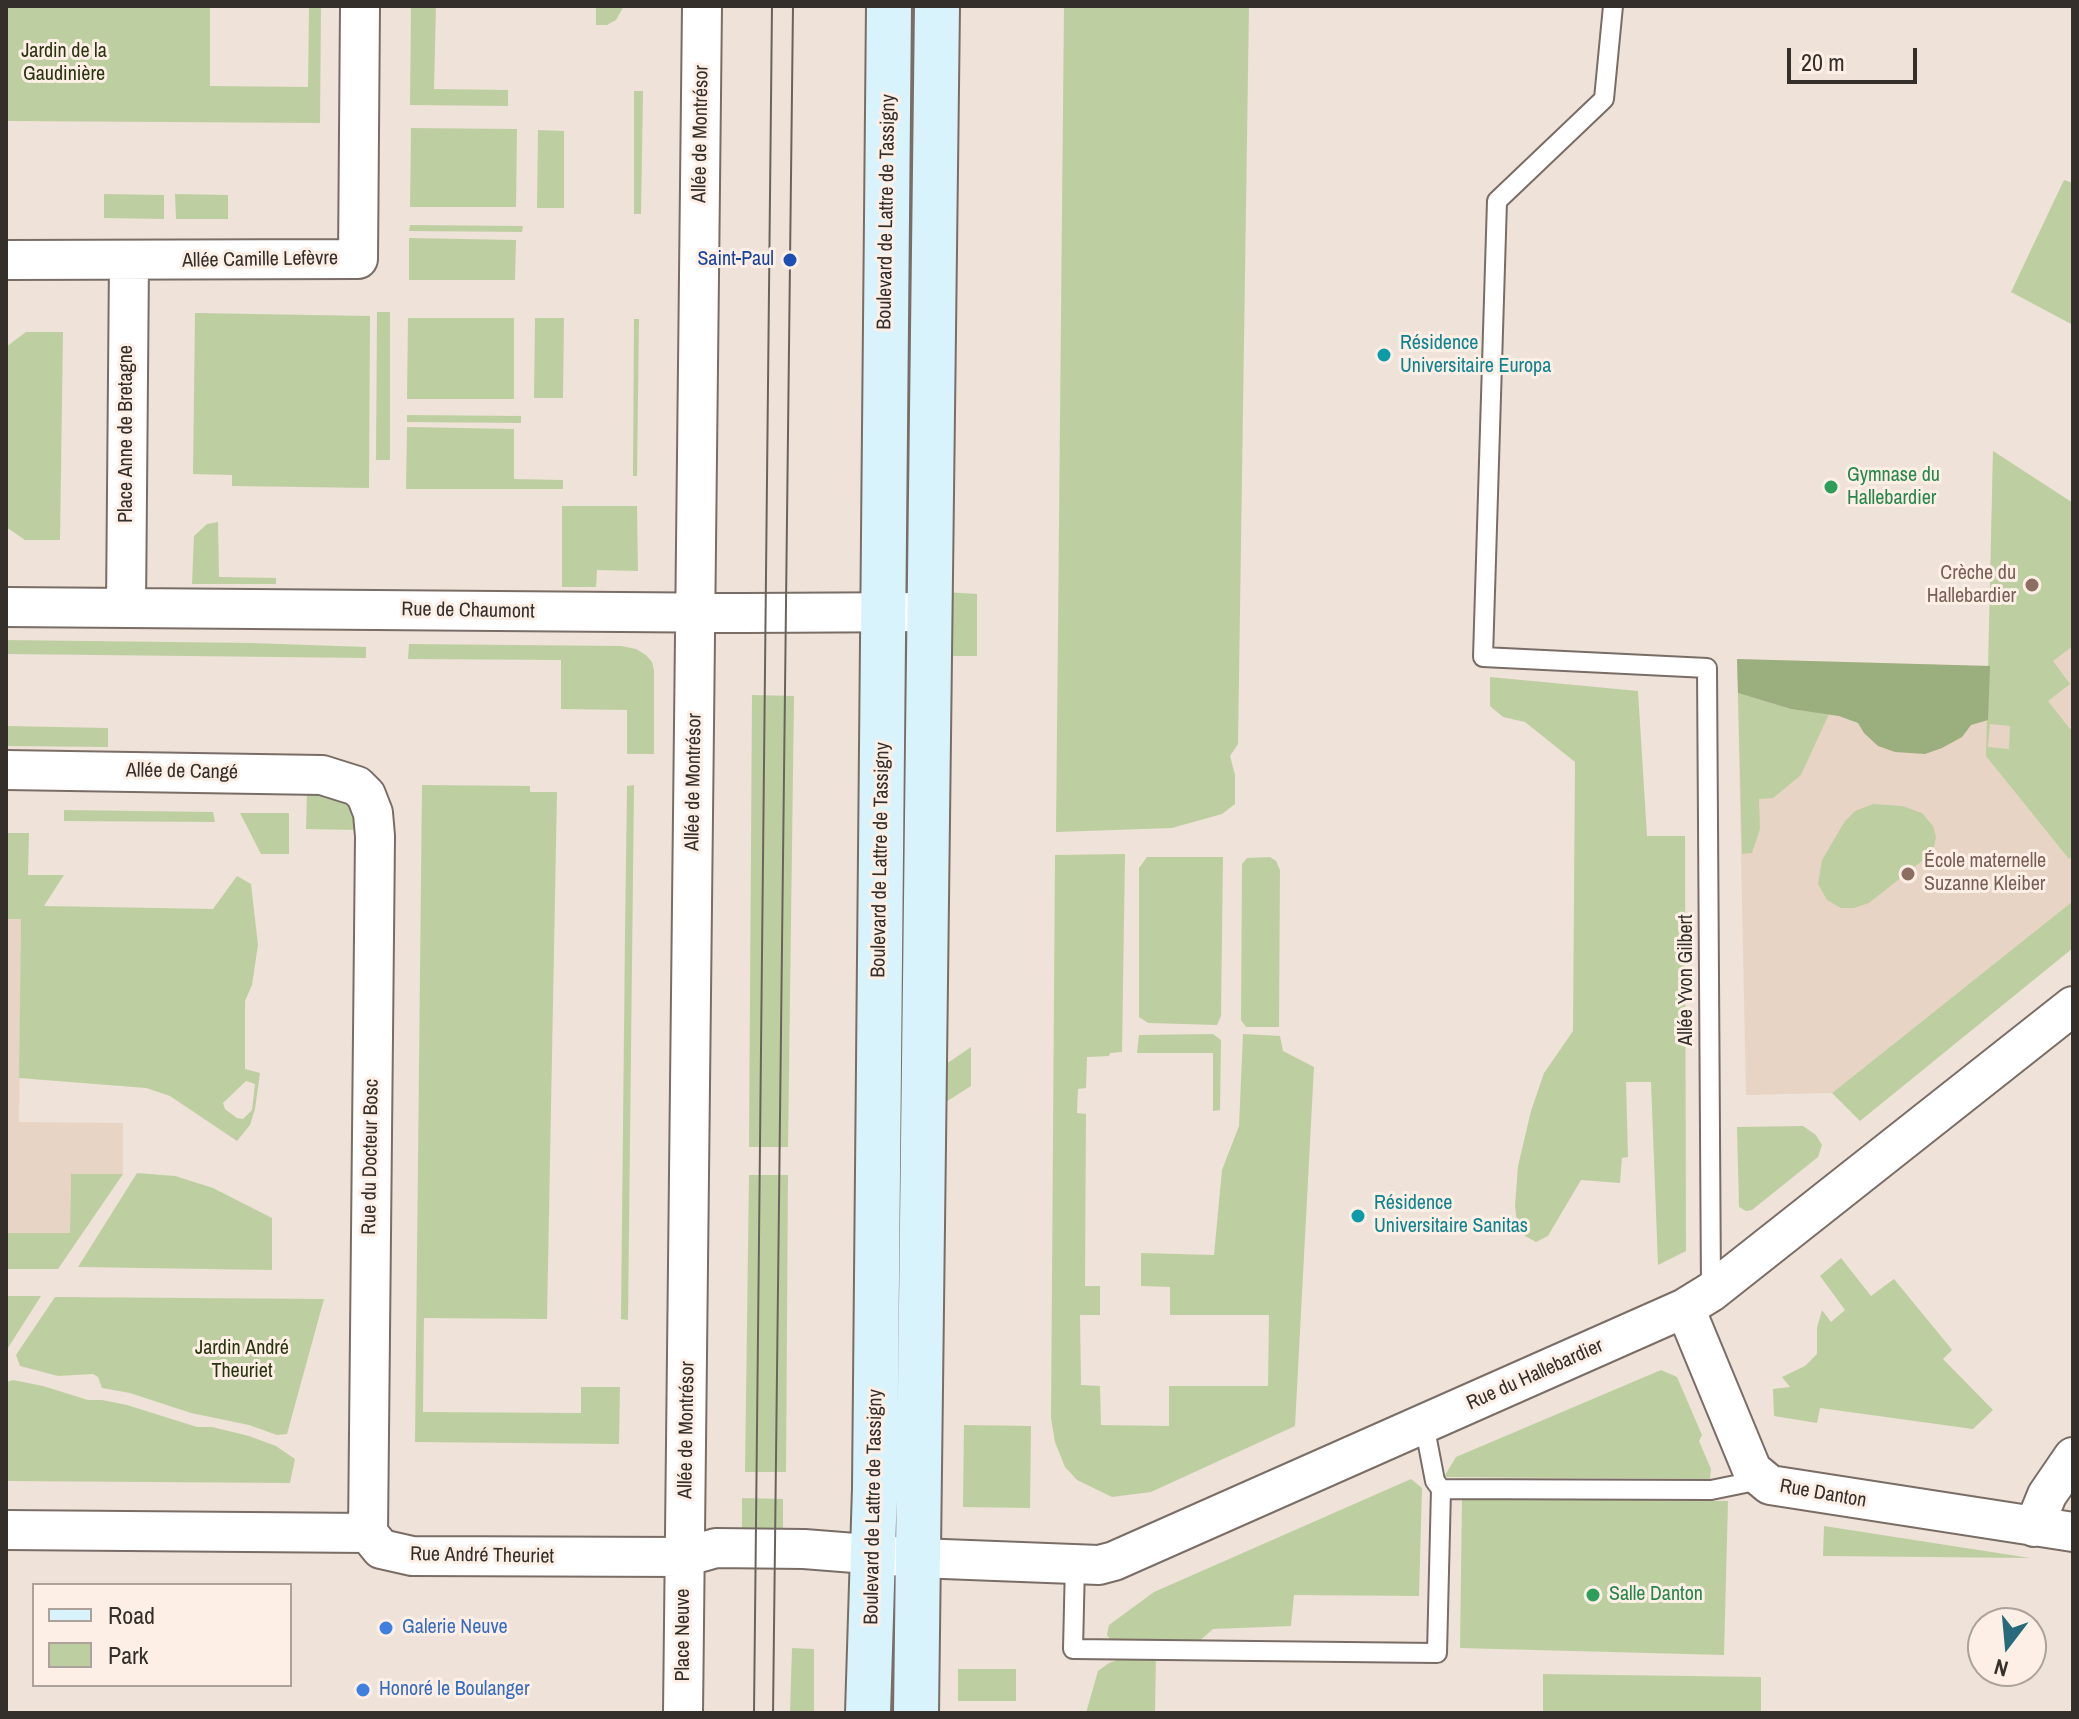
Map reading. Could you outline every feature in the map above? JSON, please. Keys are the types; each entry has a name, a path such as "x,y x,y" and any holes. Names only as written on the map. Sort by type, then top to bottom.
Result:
{"street":[{"name":"Allée Camille Lefèvre","path":"6,260 358,259 360,6"},
{"name":"Allée de Montrésor","path":"684,1557 702,6"},
{"name":"Boulevard de Lattre de Tassigny","path":"868,1713 874,1554 889,6"},
{"path":"916,1713 937,6"},
{"name":"Place Anne de Bretagne","path":"126,608 129,261"},
{"name":"Rue de Chaumont","path":"6,607 930,612"},
{"name":"Allée de Cangé","path":"6,770 298,774 341,779 357,786"},
{"name":"Rue du Docteur Bosc","path":"357,786 366,795 373,813 375,836 368,1533"},
{"name":"Rue du Hallebardier","path":"918,1558 1099,1565 1114,1561 1698,1300 2073,1006"},
{"name":"Rue Danton","path":"1698,1300 1752,1470 1760,1480 1783,1489 2073,1532"},
{"path":"2034,1527 2047,1495 2073,1457"},
{"path":"6,1530 368,1533"},
{"name":"Rue André Theuriet","path":"368,1533 381,1549 412,1556 684,1557 716,1548 804,1549 918,1558"},
{"name":"Place Neuve","path":"683,1713 684,1557"}],"lane":[{"name":"Allée Yvon Gilbert","path":"1613,6 1604,99 1497,201 1483,657 1707,668 1698,1300"},
{"path":"1075,1564 1073,1649 1437,1653 1441,1489 1435,1481 1424,1424"},
{"path":"1441,1489 1711,1490 1760,1480"}],"shaded area":[{"name":"École maternelle Suzanne Kleiber","path":"1993,451 2073,503 2073,901 1832,1093 1746,1095 1737,659 1989,666"},
{"path":"21,918 19,1122 123,1123 123,1174 71,1174 70,1233 6,1233 6,919"}],"green space":[{"name":"Jardin de la Gaudinière","path":"6,6 210,6 210,86 308,87 309,6 321,6 320,123 6,121"},
{"path":"411,6 436,6 434,89 508,90 508,106 410,105"},
{"path":"596,6 624,6 616,20 607,25 596,25"},
{"path":"1064,6 1249,6 1238,744 1230,756 1235,775 1235,804 1222,814 1172,828 1056,832"},
{"path":"634,91 643,91 641,214 634,214"},
{"path":"411,128 517,129 516,207 410,207"},
{"path":"538,130 564,131 564,208 537,208"},
{"path":"2064,180 2073,183 2073,325 2011,292"},
{"path":"104,194 164,195 164,219 104,218"},
{"path":"175,194 228,195 228,219 176,219"},
{"path":"410,225 523,226 522,232 409,231"},
{"path":"409,238 516,240 515,280 409,280"},
{"path":"377,312 390,312 390,460 376,460"},
{"path":"195,313 370,316 369,488 232,486 232,475 193,474"},
{"path":"408,318 514,318 514,399 407,399"},
{"path":"535,318 564,318 563,398 534,398"},
{"path":"634,319 639,319 637,476 633,476"},
{"path":"26,332 63,332 60,540 25,540 6,527 6,347"},
{"path":"407,415 521,416 521,423 407,422"},
{"path":"407,427 514,429 514,479 563,480 563,489 406,489"},
{"name":"Crèche du Hallebardier","path":"1993,451 2073,503 2073,646 2053,661 2070,684 2048,701 2070,729 2073,727 2073,855 2069,859 1986,756","holes":["1990,724 2010,726 2009,749 1988,747"]},
{"path":"562,506 637,506 638,571 597,570 596,587 562,587"},
{"path":"218,522 219,577 276,578 276,584 192,584 194,536 207,524"},
{"path":"944,592 977,594 977,656 944,656"},
{"path":"6,640 366,647 366,658 6,654"},
{"path":"409,644 621,646 636,649 652,662 654,670 654,754 627,754 627,710 561,709 561,660 408,659"},
{"path":"1737,659 1990,666 1988,720 1971,725 1962,737 1925,754 1895,752 1878,746 1858,723 1839,716 1791,709 1738,693"},
{"path":"1490,677 1638,691 1647,836 1685,836 1686,1251 1658,1265 1651,1082 1626,1082 1628,1157 1622,1158 1620,1183 1581,1180 1548,1236 1536,1242 1518,1232 1515,1206 1518,1166 1531,1111 1544,1073 1573,1031 1575,762 1525,722 1503,717 1490,706"},
{"path":"1738,693 1791,709 1829,714 1801,775 1773,798 1759,799 1760,829 1752,853 1742,854"},
{"path":"752,695 794,696 788,1147 749,1147"},
{"path":"6,726 108,728 108,747 6,746"},
{"path":"422,785 530,786 530,792 557,792 547,1319 424,1318 423,1412 581,1413 581,1387 620,1387 619,1444 415,1442"},
{"path":"634,785 628,1320 621,1319 625,933 627,786"},
{"path":"307,789 331,791 352,805 355,830 306,829"},
{"path":"1873,804 1902,806 1922,813 1933,826 1936,837 1934,847 1927,857 1869,903 1841,908 1827,900 1818,884 1822,860 1845,821 1855,811"},
{"path":"64,810 213,812 215,822 64,821"},
{"path":"240,813 289,813 289,854 261,854"},
{"path":"6,833 29,833 28,875 64,875 44,906 213,909 237,876 251,884 258,945 252,985 245,1001 245,1069 260,1073 250,1125 237,1141 170,1096 146,1088 19,1078 21,919 6,919","holes":["246,1081 255,1084 252,1110 243,1119 225,1109 223,1103"]},
{"path":"1125,854 1122,1052 1087,1057 1086,1088 1078,1089 1077,1113 1086,1114 1085,1286 1100,1286 1100,1315 1080,1315 1081,1385 1100,1386 1101,1425 1169,1426 1169,1386 1268,1386 1269,1315 1170,1315 1170,1287 1141,1286 1141,1253 1214,1255 1222,1170 1239,1126 1243,1034 1280,1036 1283,1051 1314,1067 1295,1426 1151,1492 1112,1497 1077,1480 1065,1467 1055,1442 1051,1418 1055,855"},
{"path":"1147,857 1223,857 1221,1016 1217,1025 1148,1023 1139,1017 1139,868"},
{"path":"1270,857 1280,870 1279,1027 1246,1027 1241,1020 1242,864 1247,858"},
{"path":"2073,901 2073,948 1860,1121 1832,1093"},
{"path":"1213,1034 1221,1040 1220,1110 1213,1111 1213,1053 1137,1053 1139,1035"},
{"path":"971,1047 971,1086 941,1105 939,1069"},
{"path":"1803,1126 1816,1135 1822,1145 1818,1157 1752,1210 1739,1207 1737,1127"},
{"path":"137,1173 175,1176 213,1188 272,1218 272,1270 78,1267"},
{"path":"71,1174 123,1174 58,1269 6,1269 6,1233 70,1233"},
{"path":"749,1175 788,1175 786,1472 745,1472"},
{"path":"1841,1258 1871,1296 1894,1279 1949,1346 1952,1350 1943,1359 1993,1410 1973,1429 1820,1408 1817,1423 1774,1416 1773,1389 1790,1387 1782,1377 1805,1366 1817,1354 1817,1328 1822,1310 1831,1322 1845,1310 1820,1276"},
{"path":"6,1296 41,1296 6,1351"},
{"name":"Jardin André Theuriet","path":"55,1297 324,1299 287,1434 277,1435 249,1425 191,1413 130,1393 102,1388 98,1377 93,1374 58,1376 20,1366 16,1355"},
{"path":"1661,1370 1677,1377 1702,1435 1699,1441 1711,1469 1710,1479 1444,1477 1456,1457"},
{"name":"Jardin André Theuriet","path":"13,1380 88,1400 127,1405 197,1427 212,1427 276,1446 295,1459 290,1483 6,1481 6,1382"},
{"path":"964,1425 1031,1426 1030,1508 963,1507"},
{"path":"1411,1479 1422,1488 1419,1596 1294,1595 1291,1626 1213,1629 1196,1644 1113,1643 1107,1635 1109,1625 1154,1592"},
{"path":"742,1498 783,1499 783,1534 742,1533"},
{"name":"Salle Danton","path":"1462,1498 1728,1501 1724,1655 1460,1648"},
{"path":"1824,1526 2030,1558 1823,1556"},
{"path":"792,1648 814,1649 814,1713 790,1713"},
{"path":"1131,1655 1156,1655 1155,1713 1086,1713 1098,1671"},
{"path":"958,1669 1016,1669 1016,1701 958,1701"},
{"path":"1543,1674 1761,1677 1761,1713 1543,1713"}],"tram line":[{"path":"754,1713 772,6"},
{"path":"773,1713 793,6"}],"place":[{"name":"Saint-Paul","path":"790,260"},
{"name":"Résidence Universitaire Europa","path":"1384,355"},
{"name":"Gymnase du Hallebardier","path":"1831,487"},
{"name":"Crèche du Hallebardier","path":"2032,585"},
{"name":"École maternelle Suzanne Kleiber","path":"1908,874"},
{"name":"Résidence Universitaire Sanitas","path":"1358,1216"},
{"name":"Salle Danton","path":"1593,1595"},
{"name":"Galerie Neuve","path":"386,1628"},
{"name":"Honoré le Boulanger","path":"363,1690"}]}
